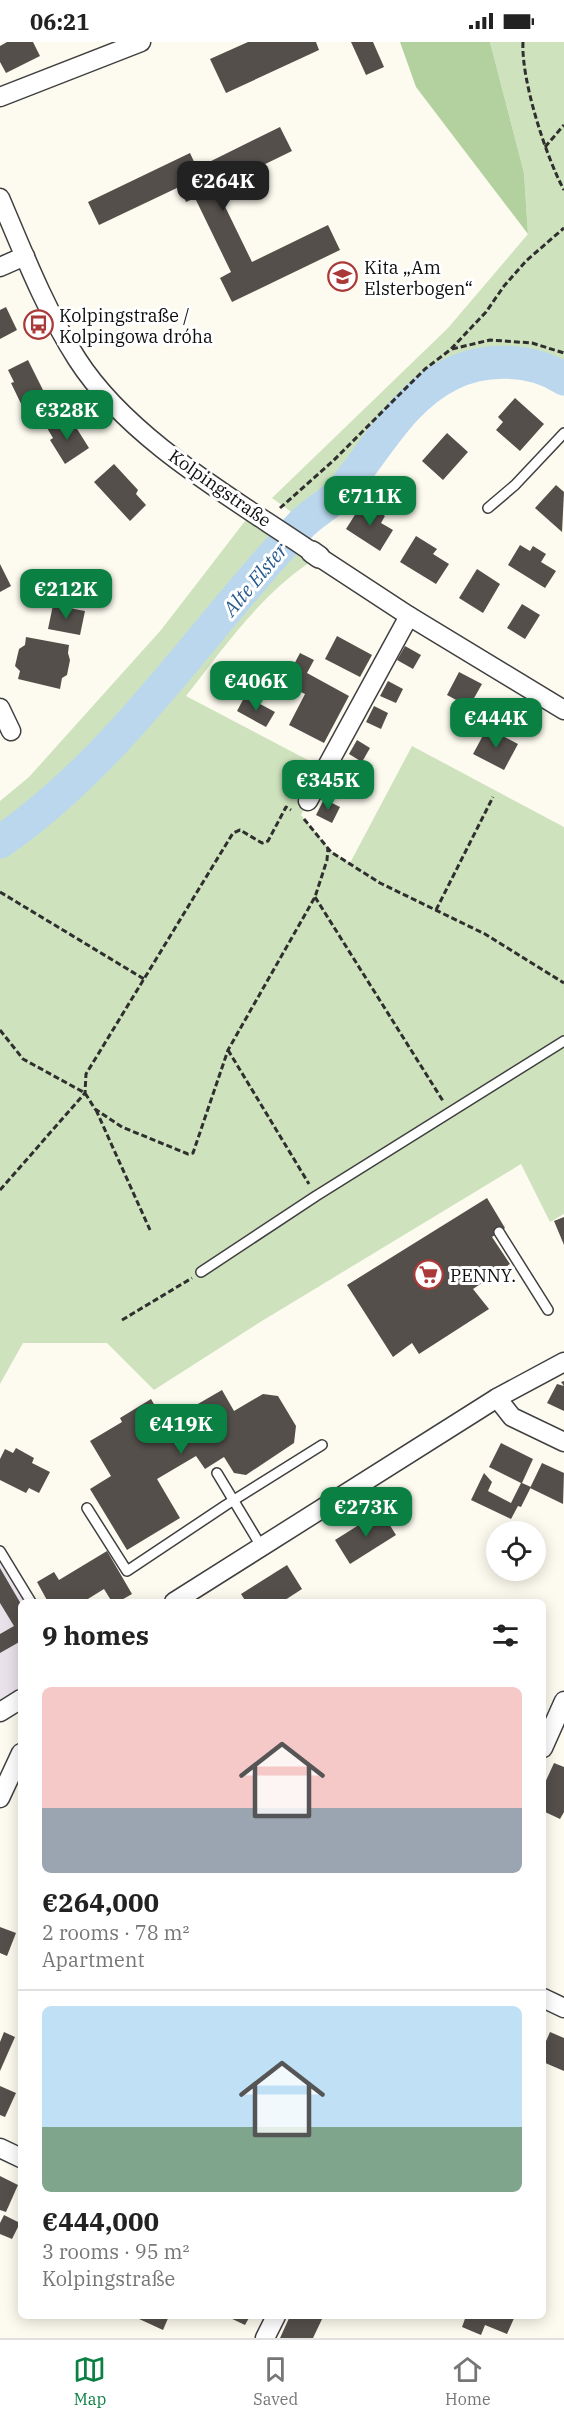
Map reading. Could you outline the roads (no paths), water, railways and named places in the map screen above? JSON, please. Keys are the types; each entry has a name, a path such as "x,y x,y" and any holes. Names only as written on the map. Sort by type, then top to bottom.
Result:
{"street":[{"path":"0,97 122,47 141,42"},
{"name":"Kolpingstraße","path":"0,198 57,325 93,381 128,418 191,470 266,521 409,616 564,710"},
{"path":"0,267 25,256"},
{"path":"305,808 409,616"},
{"path":"0,708 11,731"},
{"path":"179,1599 497,1398 564,1362"},
{"path":"497,1398 512,1417 564,1442"},
{"path":"0,1712 18,1701"},
{"path":"546,1741 564,1701"},
{"path":"0,1798 18,1759"},
{"path":"546,1999 564,2008"},
{"path":"0,2148 18,2157"},
{"path":"265,2338 274,2319"}],"lane":[{"path":"488,508 515,485 564,433"},
{"path":"201,1272 316,1196 564,1041"},
{"path":"499,1232 548,1310"},
{"path":"87,1508 128,1571 233,1500 322,1445"},
{"path":"217,1473 261,1546"},
{"path":"0,1551 29,1599"}],"waterway":[{"name":"Alte Elster","path":"0,842 43,809 121,734 263,567 309,517 341,492 403,411 433,384 464,368 508,362 538,367 564,379"}],"place":[{"name":"Kita „Am Elsterbogen“","path":"343,277"},
{"name":"Kolpingstraße / Kolpingowa dróha","path":"38,325"},
{"name":"PENNY.","path":"429,1275"}]}
